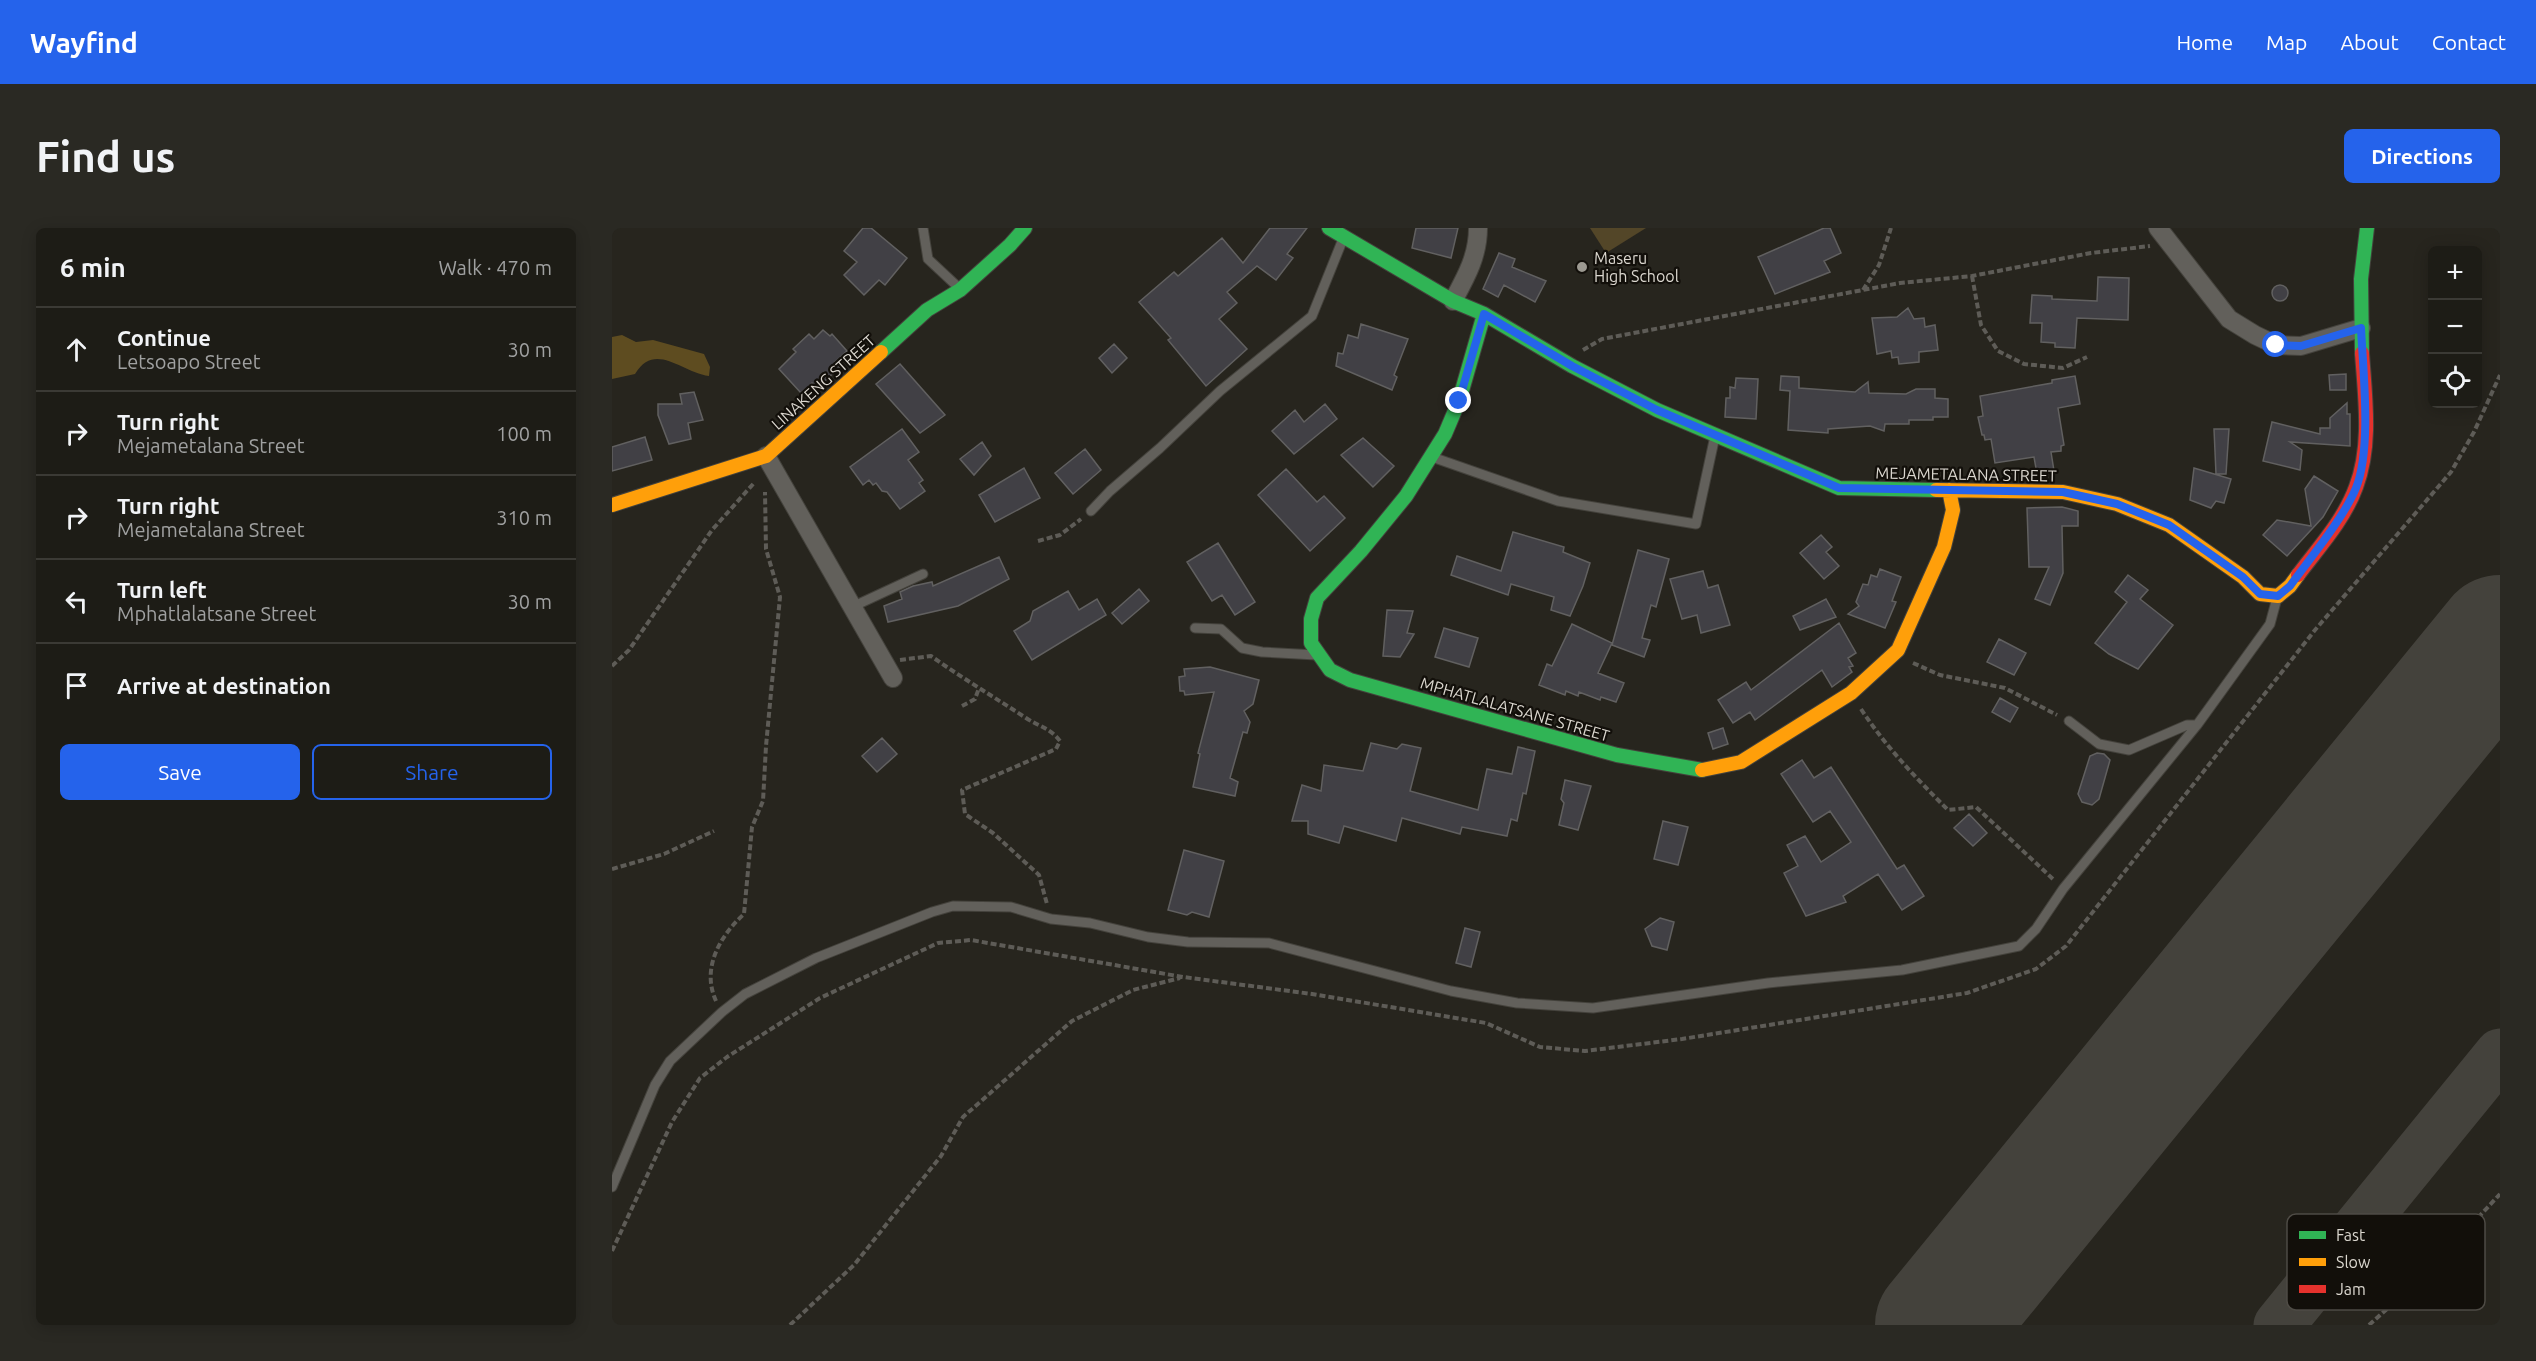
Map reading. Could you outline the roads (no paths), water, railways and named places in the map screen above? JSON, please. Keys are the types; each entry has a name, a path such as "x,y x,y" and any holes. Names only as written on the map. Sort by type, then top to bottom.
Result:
{"street":[{"name":"LINAKENG STREET","path":"612,504 766,466 927,310 960,290 1010,245 1025,228"},
{"name":"MEJAMETALANA STREET","path":"1329,228 1453,301 1484,314 1572,366 1657,410 1839,488 2063,492 2117,504 2169,525 2243,577 2260,594 2278,596"},
{"path":"1453,301 1472,266 1478,244 1478,228"},
{"path":"2158,228 2229,319 2255,335 2276,345 2301,346 2361,328"},
{"path":"2278,596 2290,586 2346,508 2357,486 2362,464 2366,412 2361,328 2363,248 2367,228"},
{"path":"1318,655 1311,643 1311,619 1317,598 1361,551 1406,496 1432,457 1459,401 1484,314"},
{"path":"766,466 889,671"},
{"name":"MPHATLALATSANE STREET","path":"1318,655 1330,670 1350,680 1617,755 1697,771 1721,768 1742,762 1851,693 1898,650 1944,547 1953,510 1949,490"}],"lane":[{"path":"923,228 928,259 960,290"},
{"path":"1091,511 1110,490 1160,448 1220,391 1312,316 1344,237"},
{"path":"1432,457 1558,501 1696,524 1715,436"},
{"path":"852,607 922,574"},
{"path":"612,1187 655,1085 670,1061 722,1012 745,994 816,958 932,912 953,906 1011,908 1051,919 1090,923 1148,938 1188,942 1269,943 1451,991 1517,1003 1593,1008 1768,983 1902,970 2019,946 2036,929 2063,889 2197,725 2270,624 2278,596"},
{"path":"1195,628 1221,629 1242,648 1262,652 1318,655"},
{"path":"2069,721 2099,744 2129,750 2187,726 2197,725"}],"place":[{"name":"Maseru High School","path":"1582,267"}]}
